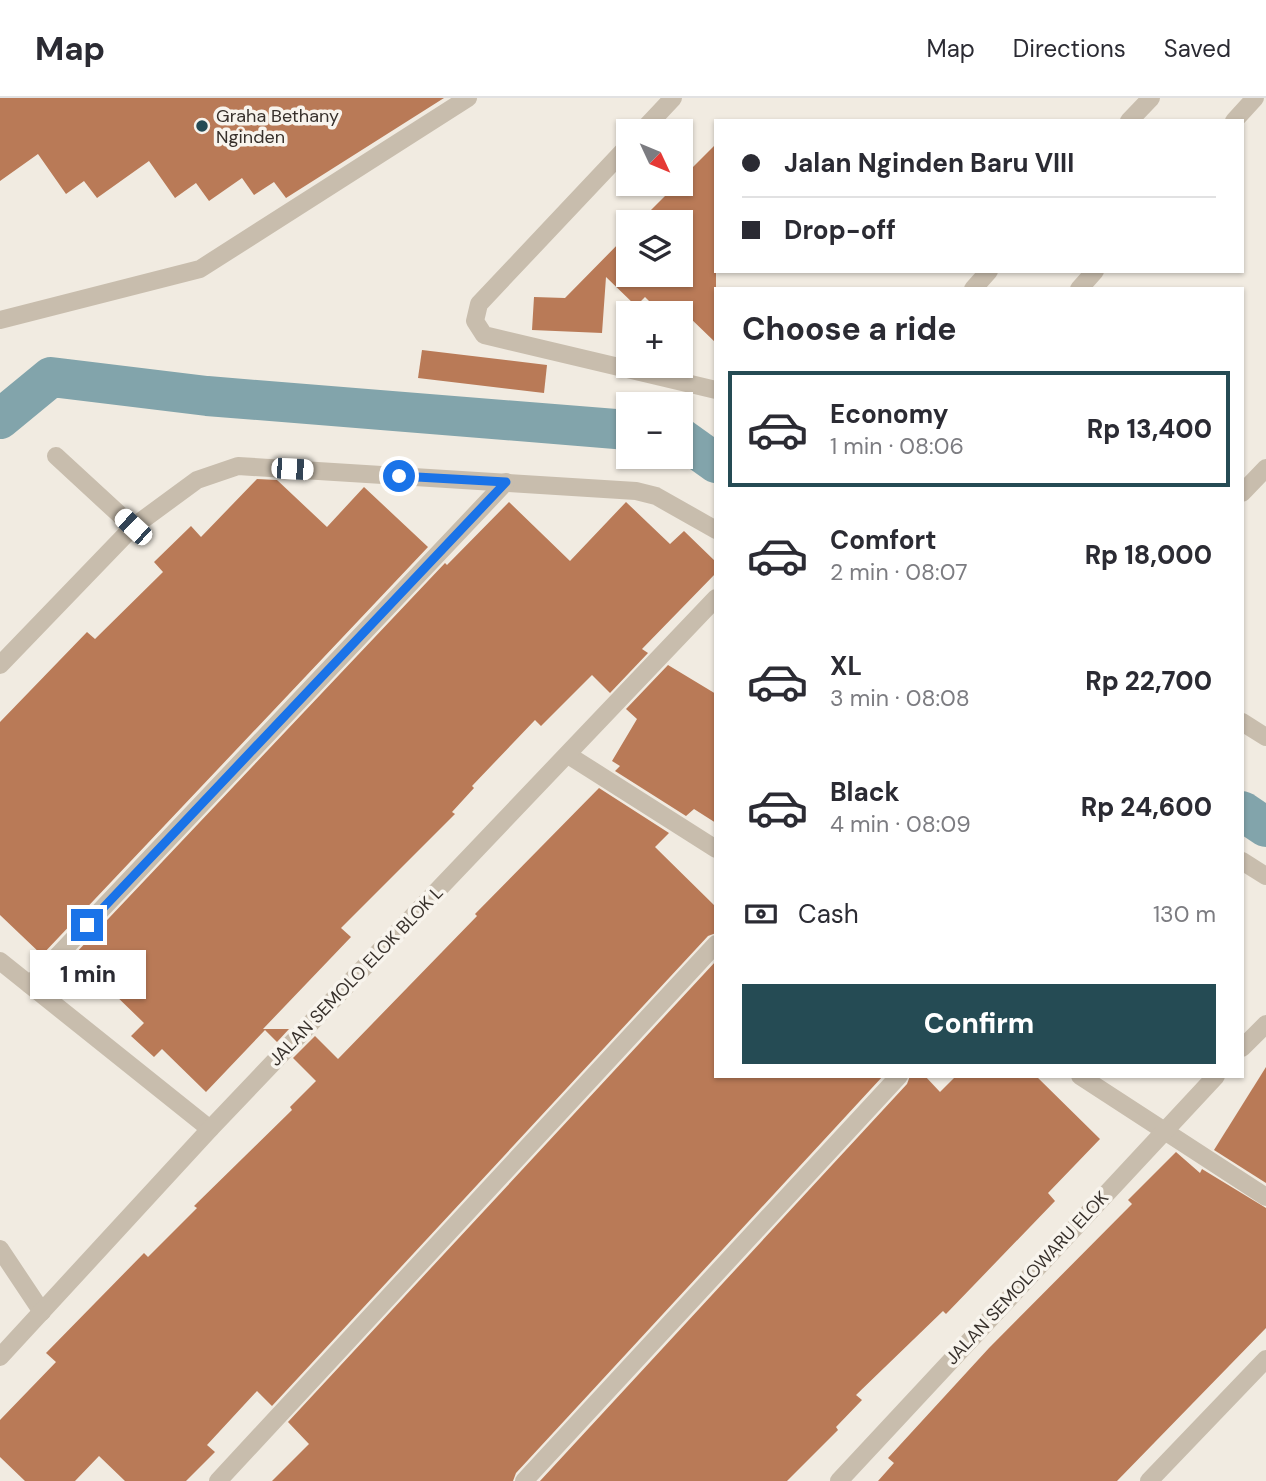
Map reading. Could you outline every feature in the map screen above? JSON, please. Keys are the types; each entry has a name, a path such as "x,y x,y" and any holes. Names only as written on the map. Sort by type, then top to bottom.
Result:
{"street":[{"path":"0,320 200,269 468,98"},
{"path":"653,119 673,98"},
{"path":"1131,119 1151,98"},
{"path":"1236,119 1255,98"},
{"path":"616,159 479,304 475,321 484,335 714,390"},
{"path":"975,287 987,273"},
{"path":"1081,287 1093,273"},
{"path":"56,456 133,527"},
{"path":"0,665 133,527 197,480 238,466 636,491 656,496 714,529"},
{"path":"1244,491 1266,468"},
{"path":"30,985 506,482"},
{"name":"JALAN SEMOLO ELOK BLOK L","path":"0,1357 210,1129 714,600"},
{"path":"1244,723 1266,737"},
{"path":"568,755 714,848"},
{"path":"1244,862 1266,876"},
{"path":"218,1481 714,946"},
{"path":"0,961 210,1129"},
{"path":"1244,1046 1266,1024"},
{"path":"524,1481 897,1078"},
{"path":"1083,1078 1266,1197"},
{"name":"JALAN SEMOLOWARU ELOK","path":"839,1481 1214,1078"},
{"path":"0,1249 42,1312"},
{"path":"1149,1481 1266,1359"}],"building":[{"name":"Graha Bethany Nginden","path":"0,98 444,98 286,198 274,182 254,195 242,178 209,201 196,183 175,198 149,161 97,198 84,181 66,194 38,154 0,181"},
{"path":"714,146 714,341 693,321 693,301 649,301 645,297 641,301 631,301 616,287 693,287 693,210 651,210 665,196 693,196 693,167"},
{"path":"616,246 616,287 606,277 602,333 532,330 534,297 565,298"},
{"path":"422,350 547,365 544,393 418,378"},
{"path":"257,479 277,480 327,527 364,487 428,547 42,955 0,915 0,722 87,632 95,639 163,572 154,562 191,526 201,537"},
{"path":"509,502 570,561 626,502 670,544 684,531 714,560 714,575 642,649 648,653 610,693 592,675 541,726 535,720 472,786 474,788 452,812 455,814 341,928 351,937 263,1029 289,1029 277,1042 265,1030 206,1092 162,1049 154,1057 131,1036 144,1023 74,955 445,563 447,565"},
{"path":"668,665 714,693 714,822 694,809 686,816 615,771 620,766 612,761 637,719 626,709"},
{"path":"599,788 669,833 655,847 714,905 714,934 708,936 272,1406 257,1391 207,1445 215,1452 186,1481 125,1481 99,1456 75,1481 25,1481 0,1457 0,1420 56,1362 46,1353 144,1253 148,1257 197,1208 194,1206 292,1110 290,1107 316,1081 293,1058 315,1036 338,1059 477,916 475,914"},
{"path":"714,963 714,1078 881,1078 516,1473 513,1481 272,1481 309,1444 288,1422"},
{"path":"1266,1067 1266,1183 1214,1150"},
{"path":"909,1078 927,1078 940,1092 954,1078 1038,1078 1100,1139 1048,1193 1055,1201 946,1314 943,1311 856,1395 862,1400 836,1427 838,1430 787,1481 540,1481 907,1084"},
{"path":"1176,1152 1200,1173 1202,1169 1266,1208 1266,1328 1117,1481 878,1481 894,1463 888,1458 989,1348 1132,1204 1128,1200"}],"waterway":[{"path":"0,419 51,377 207,396 616,429"},
{"path":"693,447 714,462"},
{"path":"1244,812 1266,827"}],"place":[{"name":"Graha Bethany Nginden","path":"202,126"}],"route":[{"path":"87,925 506,482 399,476"}]}
